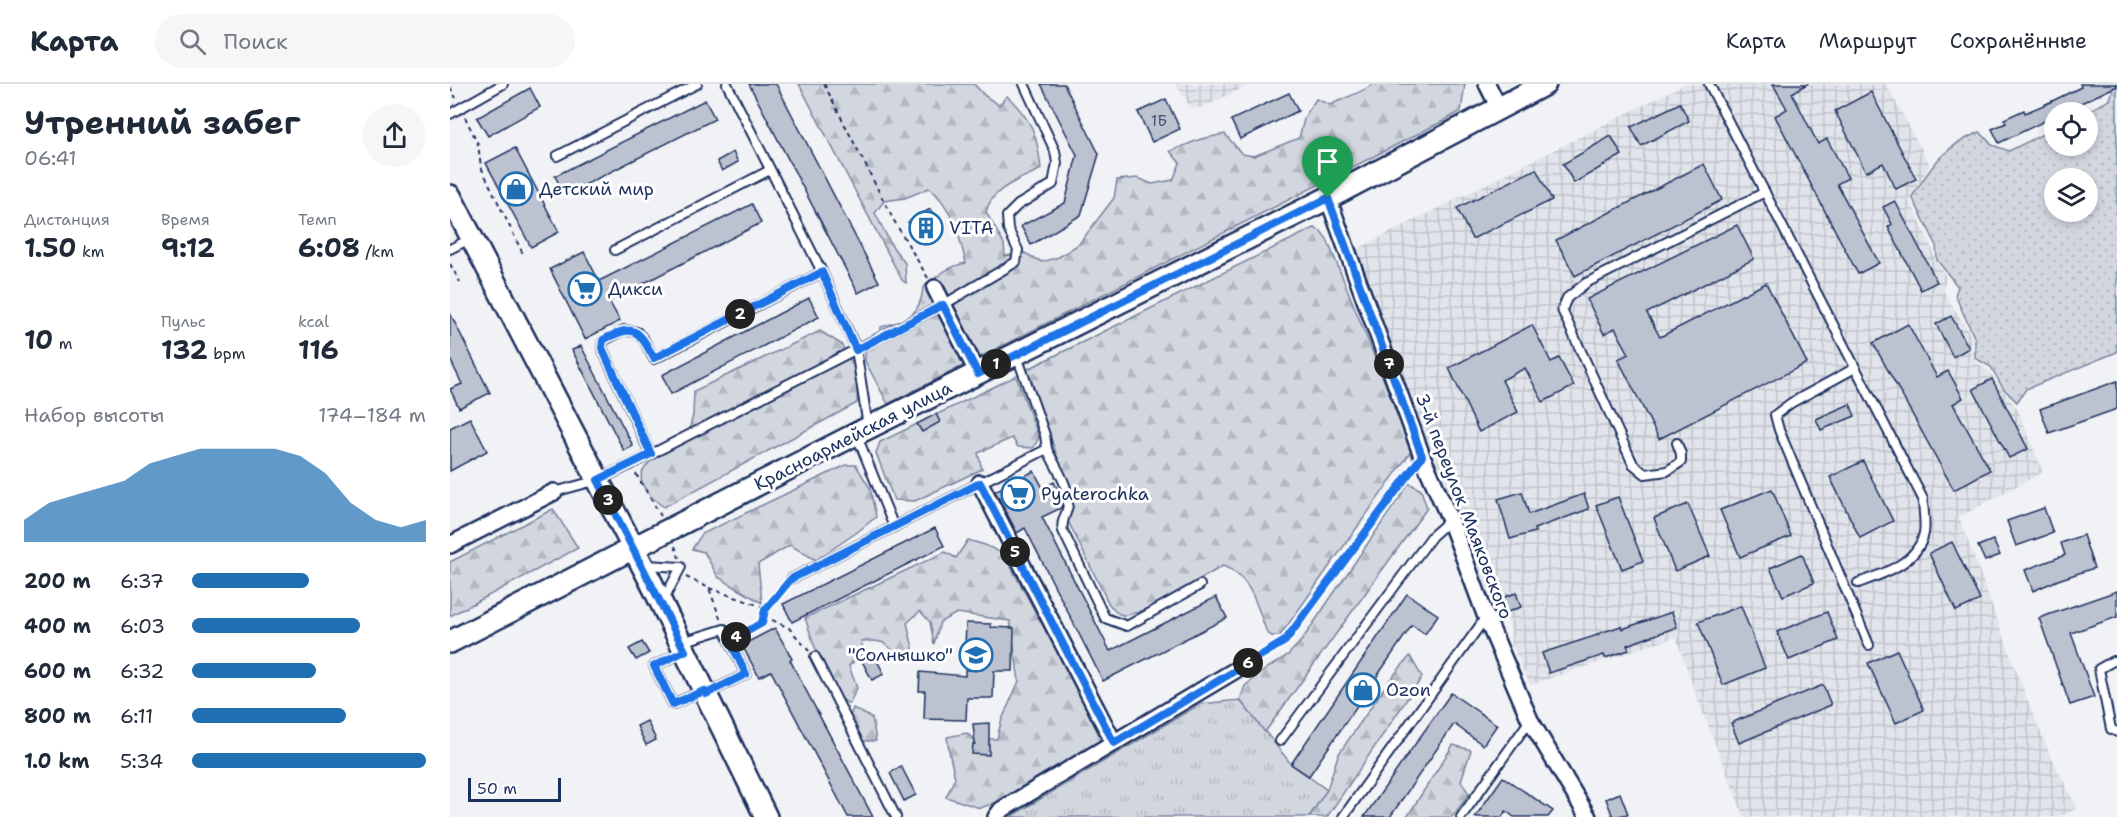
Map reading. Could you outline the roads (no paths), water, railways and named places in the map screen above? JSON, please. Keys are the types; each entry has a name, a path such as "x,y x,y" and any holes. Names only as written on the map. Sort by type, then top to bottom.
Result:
{"main road":[{"name":"Красноармейская улица","path":"450,642 637,556 862,431 1328,198 1545,84"},
{"path":"450,196 662,604 766,817"}],"street":[{"path":"1487,84 1499,108"},
{"name":"3-й переулок Маяковского","path":"1328,198 1422,456 1450,520 1486,617 1530,720 1584,816"},
{"path":"935,288 978,374"},
{"path":"980,483 1114,743"},
{"path":"450,545 554,492"},
{"path":"996,817 1001,810 1244,666"}],"lane":[{"path":"450,114 503,84"},
{"path":"557,156 697,84"},
{"path":"727,84 822,272 856,350 862,431 894,527"},
{"path":"554,492 598,480 630,465 943,305 1016,262 1018,250 1008,229 1007,216 1018,205 1053,184 1057,163 1055,151 1024,84"},
{"path":"1709,84 1923,499 1924,533 1914,553 1899,566 1858,583"},
{"path":"615,250 770,170"},
{"path":"1751,174 1765,192"},
{"path":"1677,443 1681,462 1667,471 1645,474 1633,464 1562,310 1567,298 1586,283 1765,192"},
{"path":"450,249 472,238"},
{"path":"651,454 602,348 603,340 624,330 637,332 654,358 822,272"},
{"path":"1016,354 1045,435 1047,449 1068,493 1067,511 1061,524 1063,531 1105,618 1127,626 1200,585"},
{"path":"1855,368 1775,415 1779,430 1869,645"},
{"path":"791,579 1047,449"},
{"path":"1280,741 1432,536 1450,520"},
{"path":"637,556 681,567 662,604"},
{"path":"1343,817 1486,617"},
{"path":"724,629 746,674 705,693 673,704 654,666 682,647 724,629"},
{"path":"815,657 896,817"},
{"path":"2117,661 2099,669 2112,729 2117,732"},
{"path":"1461,817 1530,720"}],"place":[{"name":"Детский мир","path":"516,189"},
{"name":"VITA","path":"926,228"},
{"name":"Дикси","path":"585,289"},
{"name":"Pyaterochka","path":"1018,494"},
{"name":"\"Солнышко\"","path":"976,655"},
{"name":"Ozon","path":"1363,690"}]}
